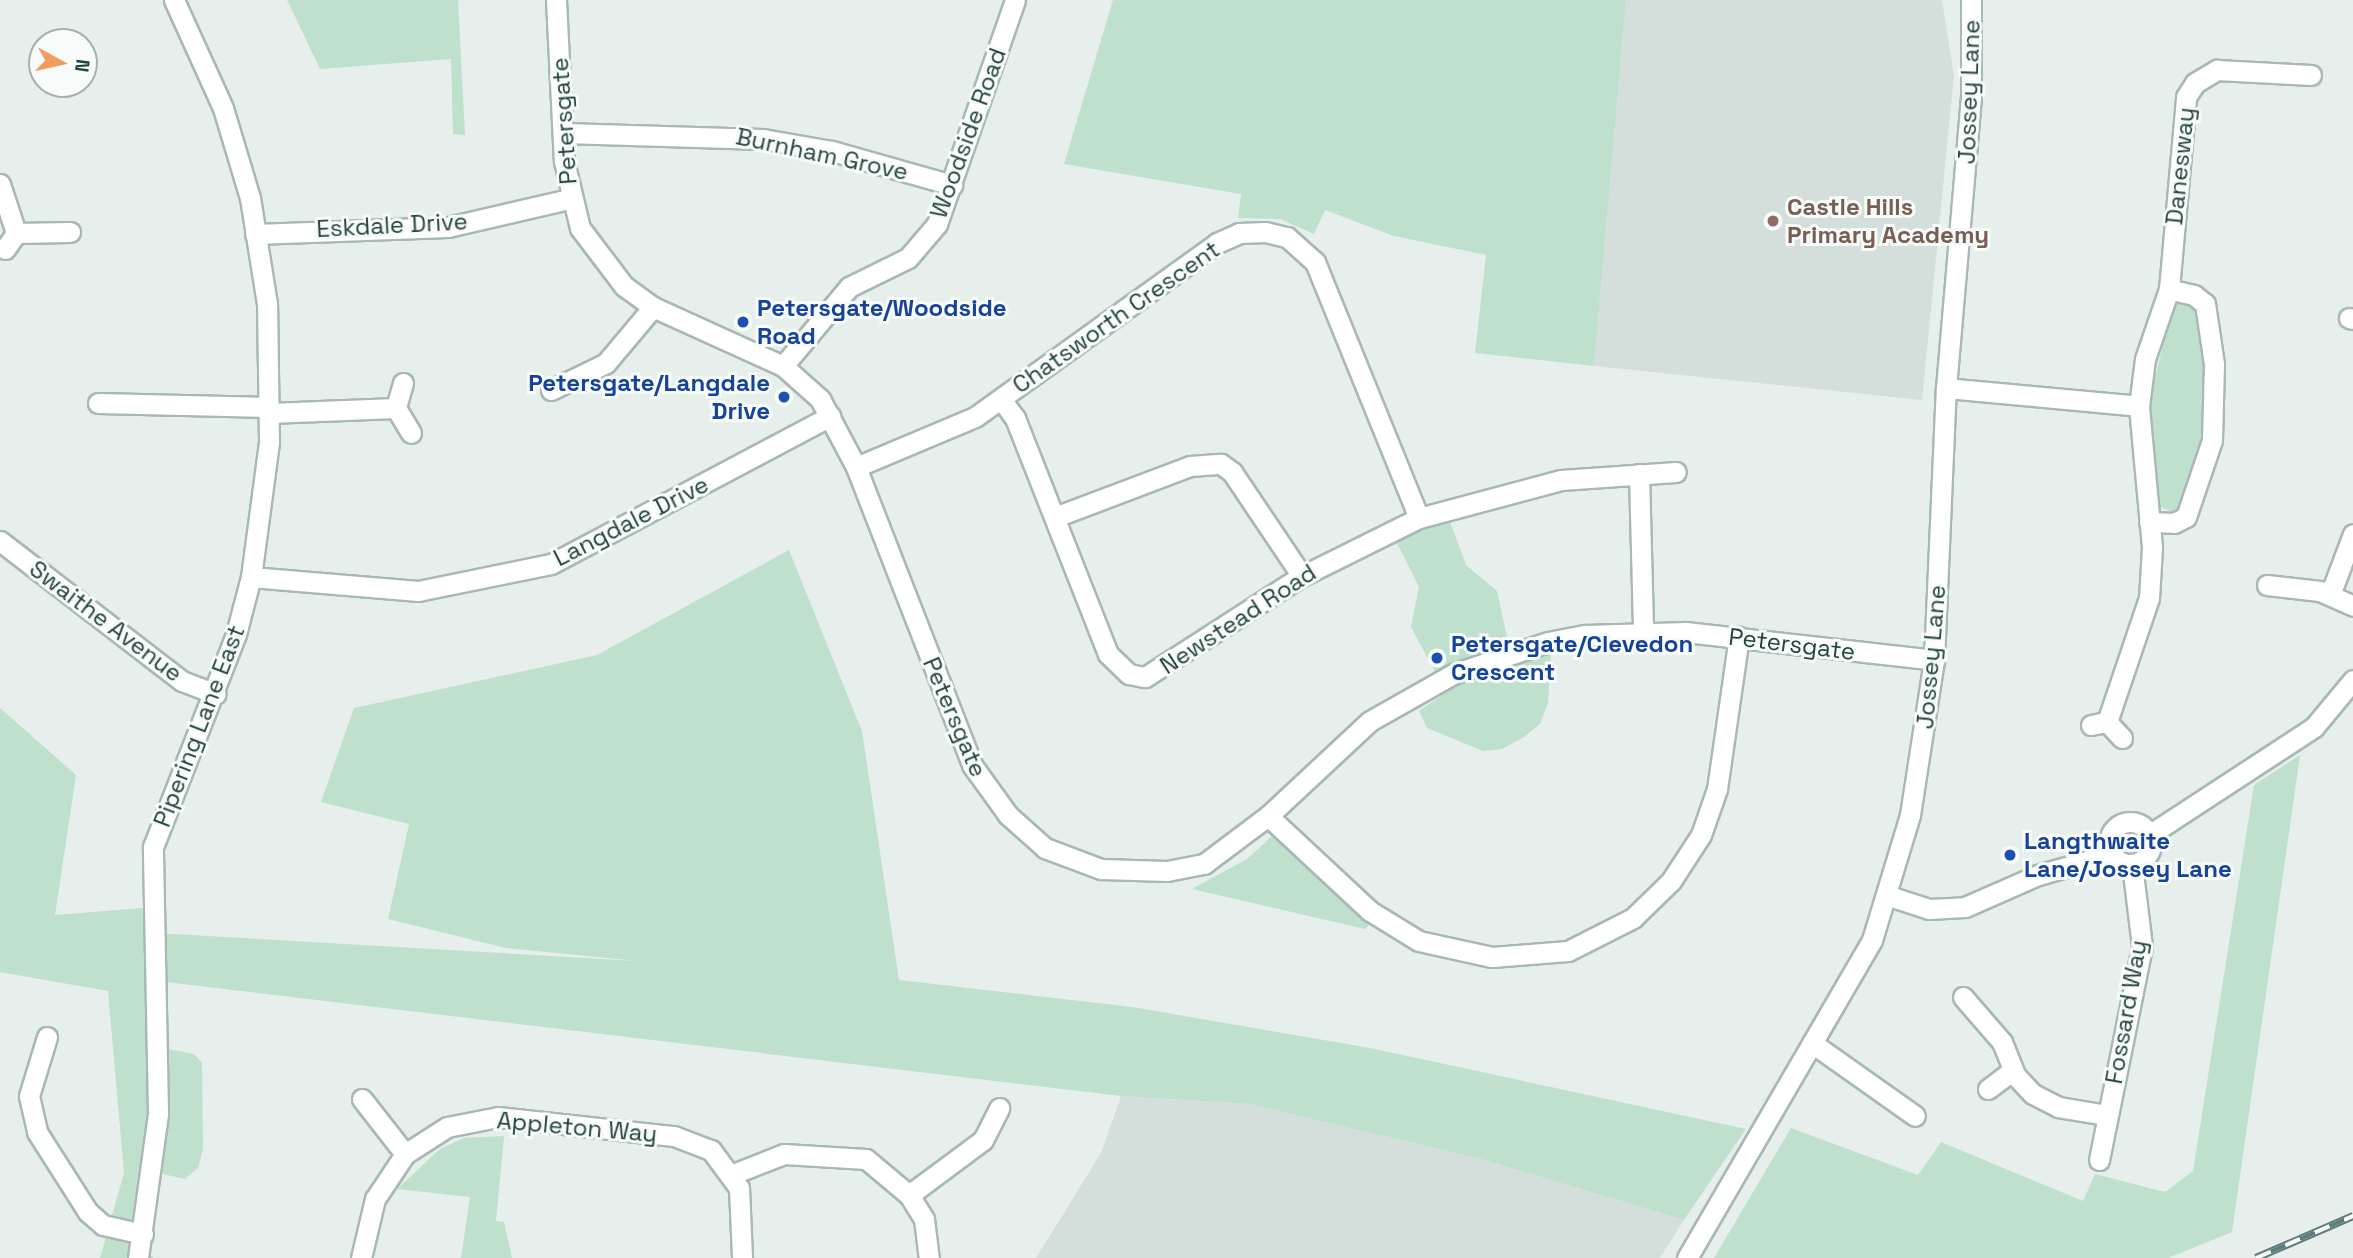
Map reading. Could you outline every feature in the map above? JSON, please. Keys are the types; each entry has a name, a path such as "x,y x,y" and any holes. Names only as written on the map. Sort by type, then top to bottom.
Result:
{"street":[{"name":"Pipering Lane East","path":"138,1258 158,1114 153,847 216,694 251,576 264,503 269,410 267,304 255,234 223,108 174,0"},
{"name":"Petersgate","path":"556,0 569,199 598,256 624,286 653,307 783,366 830,416 856,467 972,765 1007,816 1045,848 1101,869 1167,871 1203,863 1268,816 1370,721 1453,674 1548,642 1643,631 1738,637 1934,660"},
{"name":"Woodside Road","path":"783,366 849,287 908,258 924,243 952,185 1015,0"},
{"name":"Jossey Lane","path":"1686,1258 1856,972 1889,896 1910,815 1934,660 1947,388 1967,174 1971,0"},
{"name":"Danesway","path":"2122,738 2099,723 2149,597 2149,522 2139,406 2145,359 2169,289 2182,111 2194,83 2217,70 2236,67 2311,75"},
{"name":"Burnham Grove","path":"564,133 763,139 832,151 952,185"},
{"path":"0,184 16,233"},
{"name":"Eskdale Drive","path":"255,234 448,227 569,199"},
{"path":"16,233 70,232"},
{"path":"5,249 16,233"},
{"name":"Chatsworth Crescent","path":"856,467 934,437 1001,399 1217,243 1239,233 1287,237 1315,262 1419,518"},
{"path":"2149,522 2174,523 2186,517 2212,440 2214,365 2204,304 2194,295 2169,289"},
{"path":"551,390 606,363 653,307"},
{"path":"403,383 396,408 411,433"},
{"path":"1947,388 2139,406"},
{"name":"Newstead Road","path":"1001,399 1015,418 1108,654 1129,674 1157,672 1302,576 1419,518 1561,480 1676,472"},
{"path":"98,403 269,410 396,408"},
{"name":"Langdale Drive","path":"251,576 418,591 551,564 830,416"},
{"path":"1055,517 1190,466 1221,464 1232,472 1302,576"},
{"path":"1639,474 1643,631"},
{"path":"2330,594 2353,534"},
{"name":"Swaithe Avenue","path":"0,541 182,681 216,694"},
{"path":"2267,585 2330,594 2353,606"},
{"path":"1268,816 1370,911 1419,941 1492,957 1568,951 1633,918 1671,881 1701,835 1717,789 1738,637"},
{"path":"1889,896 1929,909 1965,907 2038,875 2111,854 2132,864 2146,856 2149,835 2314,727 2353,680"},
{"path":"2111,854 2111,833 2120,825 2140,825 2149,835"},
{"name":"Fossard Way","path":"2099,1160 2142,946 2132,864"},
{"path":"1963,997 2002,1042 2013,1070 2043,1101 2107,1115"},
{"path":"47,1037 29,1096 37,1132 88,1212 103,1225 143,1234"},
{"path":"1812,1043 1914,1116"},
{"path":"1988,1089 2013,1070"},
{"path":"362,1099 405,1154"},
{"path":"909,1195 983,1140 999,1108"},
{"name":"Appleton Way","path":"361,1258 375,1199 405,1154 447,1127 498,1117 674,1136 710,1150 733,1174"},
{"path":"742,1258 742,1205 733,1174 784,1154 847,1156 888,1173 909,1195 924,1219 929,1258"}],"shaded area":[{"name":"Castle Hills Primary Academy","path":"1626,0 1942,0 1954,76 1922,400 1594,366"},
{"path":"1121,1096 1249,1104 1481,1159 1684,1220 1660,1258 1036,1258 1101,1153"}],"green space":[{"path":"287,0 458,0 465,135 453,134 451,59 320,69"},
{"path":"1113,0 1626,0 1594,366 1475,353 1486,255 1394,236 1325,210 1314,234 1280,219 1238,218 1241,194 1064,164"},
{"path":"2178,301 2195,301 2209,359 2205,446 2178,515 2159,506 2149,404 2172,306"},
{"path":"1449,519 1466,565 1497,591 1508,642 1435,672 1411,627 1419,587 1395,539"},
{"path":"789,550 862,731 899,980 1132,1007 1370,1048 1746,1129 1684,1220 1481,1159 1249,1104 1121,1096 158,981 158,1047 194,1054 202,1063 203,1149 198,1168 185,1179 154,1172 140,1247 154,1258 100,1258 124,1173 108,991 0,972 0,708 76,775 55,915 155,907 156,933 637,961 506,948 388,919 409,824 321,802 354,708 597,655"},
{"path":"1551,651 1548,703 1540,724 1524,737 1502,749 1483,751 1427,728 1419,711 1476,672"},
{"path":"2300,755 2232,1232 2168,1258 1714,1258 1791,1128 1918,1175 1941,1142 2083,1201 2095,1174 2165,1192 2193,1171 2254,785"},
{"path":"1273,835 1370,924 1365,929 1192,889 1247,859"},
{"path":"504,1136 496,1221 504,1222 512,1258 461,1258 470,1197 397,1189 440,1149 464,1138"}],"railway":[{"path":"2256,1258 2353,1216"}],"place":[{"name":"Castle Hills Primary Academy","path":"1773,221"},
{"name":"Petersgate/Woodside Road","path":"743,322"},
{"name":"Petersgate/Langdale Drive","path":"784,397"},
{"name":"Petersgate/Clevedon Crescent","path":"1437,658"},
{"name":"Langthwaite Lane/Jossey Lane","path":"2010,855"}]}
